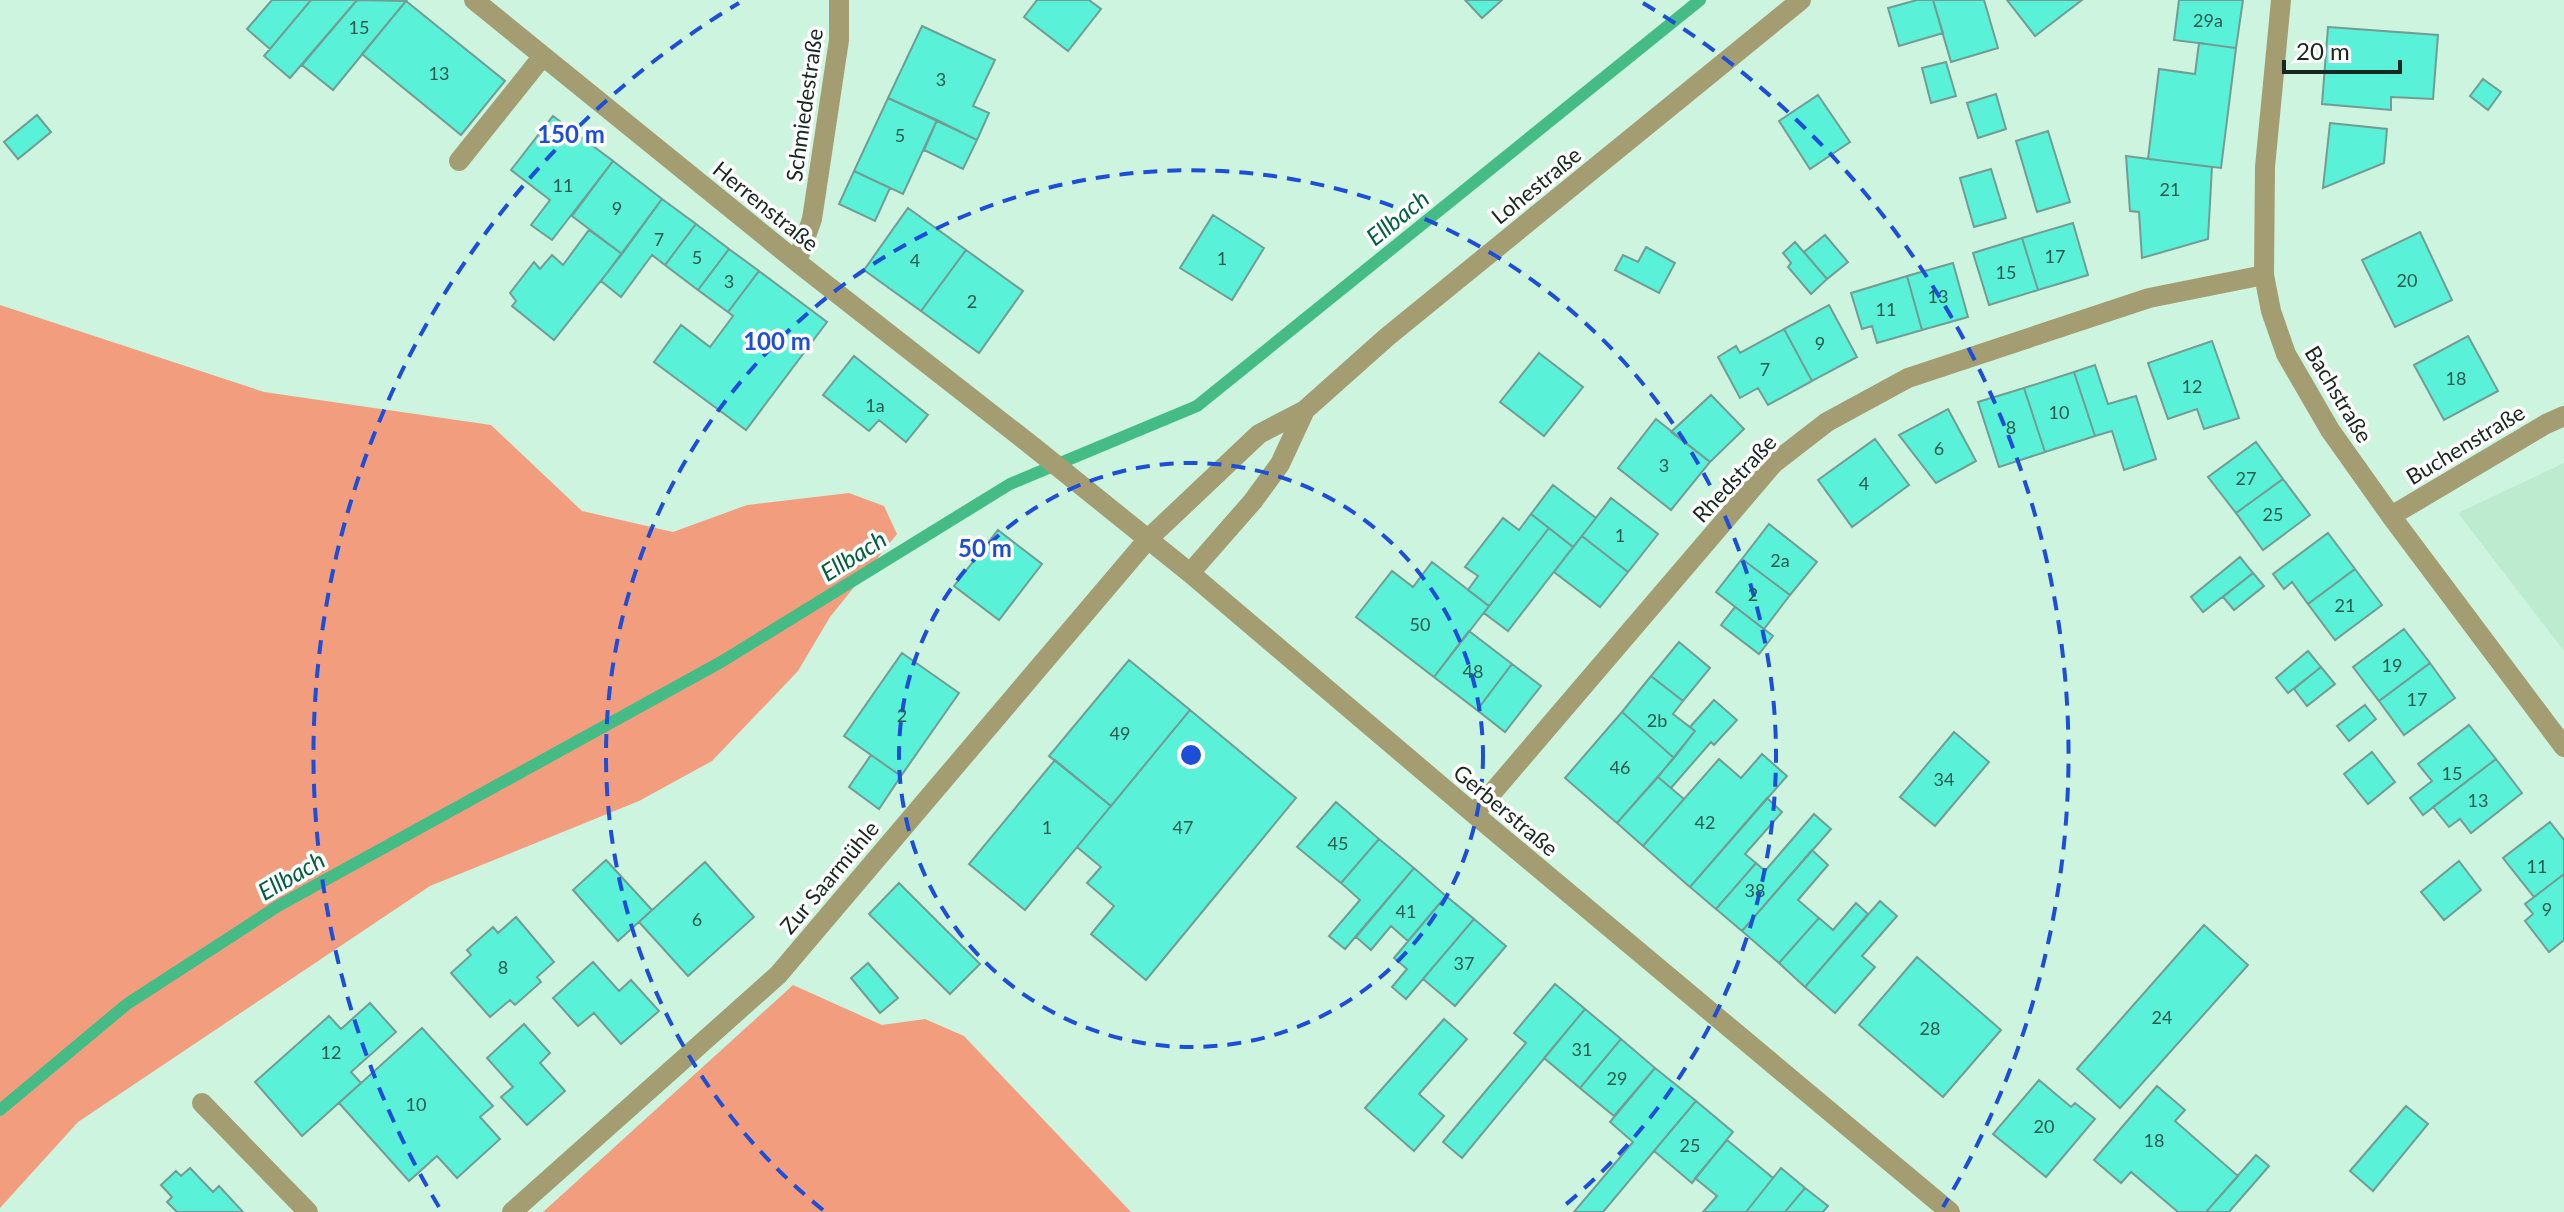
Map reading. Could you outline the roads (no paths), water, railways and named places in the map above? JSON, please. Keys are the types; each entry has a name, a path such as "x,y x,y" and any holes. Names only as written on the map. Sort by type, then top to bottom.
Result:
{"street":[{"name":"Schmiedestraße","path":"797,262 812,219 839,40 839,0"},
{"name":"Lohestraße","path":"1148,539 1259,434 1305,410 1387,337 1801,0"},
{"name":"Bachstraße","path":"2281,0 2265,167 2264,275 2271,311 2286,354 2330,430 2564,747"},
{"name":"Herrenstraße","path":"479,1 797,262 1031,445"},
{"path":"459,161 543,56"},
{"name":"Rhedstraße","path":"1474,814 1774,463 1827,422 1908,378 2003,346 2149,298 2264,275"},
{"name":"Lohestraße","path":"1190,573 1253,501 1280,464 1305,410"},
{"name":"Buchenstraße","path":"2391,516 2564,416"},
{"name":"Gerberstraße","path":"1031,445 1190,573 1950,1212"},
{"name":"Zur Saarmühle","path":"512,1212 778,975 1148,539"},
{"path":"202,1103 308,1212"}],"waterway":[{"name":"Ellbach","path":"0,1110 127,1004 278,906 721,662 1010,484 1197,406 1700,0"}]}
